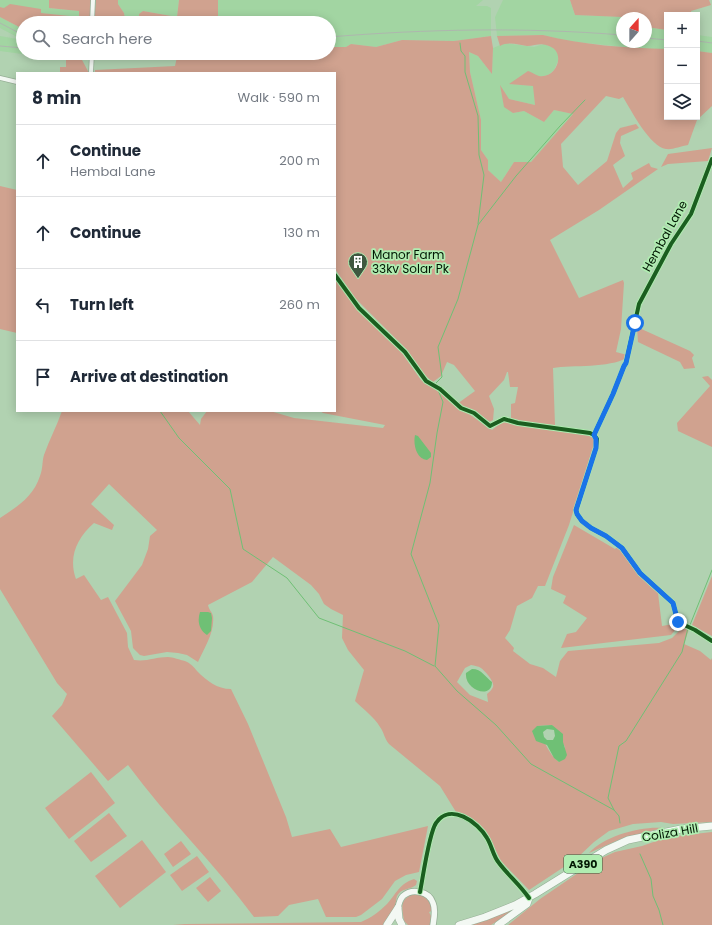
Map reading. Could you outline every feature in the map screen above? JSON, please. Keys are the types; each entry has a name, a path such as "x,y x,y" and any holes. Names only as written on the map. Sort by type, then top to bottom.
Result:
{"highway":[{"name":"Coliza Hill","path":"529,898 606,850 628,840 681,829 712,826"},
{"name":"A390","path":"459,925 499,912 529,898"},
{"path":"498,925 527,904 529,898"},
{"path":"387,925 398,908"},
{"path":"398,908 399,919 402,925"}],"street":[{"path":"92,16 93,0"},
{"path":"91,72 92,60"},
{"path":"0,78 16,82"},
{"name":"Hembal Lane","path":"594,435 626,363 639,304 671,244 691,214 712,159"},
{"path":"336,276 359,308 405,352 426,381 461,408 474,413 490,426 504,419 518,423 570,429 594,435 596,439 596,448 576,510 577,514 582,521 591,528 606,536 622,548 640,573 673,603 678,622 712,641"},
{"path":"420,892 434,827 442,817 455,814 466,817 485,834 498,863 523,888 529,898"},
{"path":"398,908 401,899 406,894 415,891 426,894 432,900 434,906 432,925"}],"shaded area":[{"path":"0,0 49,0 49,8 79,11 79,16 40,13 41,9 0,7"},
{"path":"49,0 92,0 90,16 79,16 79,11 49,8"},
{"path":"96,0 118,0 118,4 124,16 94,16"},
{"path":"118,0 179,0 177,16 143,11 140,16 124,16 118,4"},
{"path":"179,0 218,0 218,16 177,16"},
{"path":"218,0 483,0 476,6 487,6 491,8 491,36 454,41 402,40 376,47 351,44 346,47 336,47 336,16 218,16"},
{"path":"503,0 570,0 575,15 616,17 616,46 567,41 543,35 497,36 495,17"},
{"path":"570,0 709,0 711,5 691,12 664,12 664,30 652,28 652,12 616,12 616,17 575,15"},
{"path":"10,4 41,9 41,13 70,16 16,16 16,25 0,17 0,7 4,8"},
{"path":"143,11 171,16 139,16 139,14"},
{"path":"0,17 16,25 16,36 0,28"},
{"path":"652,28 664,30 664,49 634,48 652,48"},
{"path":"543,35 573,41 616,46 616,48 664,49 664,120 697,120 688,145 666,149 660,147 647,135 623,97 619,99 606,96 561,144 563,167 578,185 607,161 616,133 620,128 636,124 639,128 621,136 620,143 625,156 613,165 623,188 633,179 631,173 649,163 651,167 658,169 599,210 550,240 579,298 623,280 621,329 616,352 627,355 626,358 619,361 601,365 553,368 555,425 520,422 511,419 511,404 515,403 518,387 510,387 508,372 504,380 489,396 494,409 493,420 489,422 457,404 475,391 454,365 447,362 441,376 433,382 422,373 408,351 355,298 336,270 336,72 95,72 95,70 175,66 176,60 336,60 336,47 346,47 351,44 376,47 402,40 454,41 491,36 493,48 492,74 478,56 469,52 470,72 481,120 481,150 488,160 488,170 501,182 514,162 531,162 573,114 554,110 544,122 524,111 513,113 504,107 500,85 509,99 535,105 533,86 509,84 528,71 539,76 545,76 551,73 558,64 558,58 557,52 553,48 544,44 527,46 510,44 500,46 497,36"},
{"path":"700,35 712,37 712,53 700,51"},
{"path":"0,36 16,39 16,53 0,51"},
{"path":"505,43 534,47 544,44 554,48 558,53 558,61 554,70 548,75 510,84 534,86 535,105 509,99 513,113 524,111 544,122 554,110 574,114 531,162 514,162 501,182 488,170 488,160 481,150 481,120 470,72 469,52 478,56 492,74 493,48"},
{"path":"700,51 712,53 712,106 700,117"},
{"path":"66,60 82,60 88,72 60,72 60,67 66,67"},
{"path":"712,148 708,161 668,164 661,167 668,154"},
{"path":"0,186 16,190 16,333 0,329"},
{"path":"336,280 360,312 402,353 421,380 446,397 458,408 492,430 503,421 585,434 592,438 594,444 569,525 545,586 538,586 532,598 517,606 510,630 505,638 514,648 513,651 530,664 543,668 556,677 560,661 568,651 659,643 672,638 682,628 684,629 685,627 689,629 684,644 700,651 711,660 712,658 712,822 673,824 661,822 633,824 609,831 594,842 576,859 529,890 501,861 489,837 480,826 468,817 456,812 440,786 389,744 378,723 355,701 364,670 348,650 342,638 343,615 324,604 319,594 311,585 273,557 252,582 208,605 213,616 212,628 198,662 187,655 178,653 167,652 144,656 140,655 133,648 131,631 115,601 142,565 148,549 150,536 157,530 109,484 91,504 114,525 112,530 94,523 88,529 76,548 73,563 74,571 76,579 84,575 101,600 108,597 127,633 128,647 134,660 172,657 192,665 212,684 221,688 231,689 248,724 286,817 292,837 330,829 341,847 428,826 419,872 406,875 395,881 382,899 361,915 356,917 326,917 318,899 289,905 278,916 254,917 239,897 143,785 128,765 108,781 52,716 62,705 67,694 57,683 0,589 0,518 19,505 33,490 41,473 43,457 62,412 189,412 200,425 201,419 206,412 273,412 294,418 383,428 385,425 322,412 336,412","holes":["471,665 478,666 493,682 493,688 487,694 488,702 470,695 457,682 465,668","552,725 565,747 559,762 552,755 537,726"]},
{"path":"637,327 690,351 694,355 692,358 695,368 684,369 680,362 638,342"},
{"path":"708,376 712,380 712,447 678,431 677,423 710,386 702,377"},
{"path":"415,435 418,436 431,453 431,457 427,460 420,457 416,450 414,443"},
{"path":"574,525 615,549 617,547 641,577 658,593 662,626 673,624 676,629 671,635 561,648 567,634 576,632 587,618 563,603 566,596 551,589 553,577"},
{"path":"712,576 712,636 692,625"},
{"path":"200,612 211,613 211,631 207,635 202,631 199,625"},
{"path":"472,669 478,670 492,682 488,691 478,691 469,684 466,673"},
{"path":"552,725 563,734 563,742 567,755 565,759 559,762 554,758 547,745 536,741 532,731 537,726","holes":["547,729 554,730 555,736 553,740 547,740 544,737 543,732"]},
{"path":"91,772 115,803 69,839 45,808"},
{"path":"109,813 127,836 91,862 74,841"},
{"path":"663,828 623,838 589,853 604,842 623,833 644,829"},
{"path":"712,832 712,925 508,925 540,899 597,860 615,852 642,846 668,837"},
{"path":"142,840 166,872 120,908 95,876"},
{"path":"181,841 191,854 173,867 164,854"},
{"path":"197,856 209,872 182,891 170,875"},
{"path":"210,877 221,891 208,902 196,888"},
{"path":"414,879 417,881 416,885 399,893 392,914 388,921 383,925 173,925 361,922 378,912 405,883"},
{"path":"413,894 425,896 431,903 432,911 429,912 431,916 430,925 408,925 404,921 402,908 403,902"},
{"path":"522,905 491,925 470,925"}],"waterway":[{"path":"460,43 461,51 465,56 465,72 478,116 479,155 484,175 478,224"},
{"path":"435,384 442,377 438,347 458,299 478,225 516,176 585,100"},
{"path":"438,390 443,402 430,483 411,554 439,625 435,666 457,691 496,725 531,764 614,810"},
{"path":"161,412 179,438 230,489 243,549 287,578 319,618 405,651 434,666"},
{"path":"690,625 712,570"},
{"path":"620,823 619,816 608,798 619,746 626,741 682,652 688,628"},
{"path":"640,854 651,879 653,896 663,925"}],"railway":[{"path":"0,23 16,31"},
{"path":"336,36 402,32 476,30 585,32 616,35"},
{"path":"652,39 664,40"},
{"path":"700,41 712,43"},
{"path":"0,46 16,47"}],"cycle path":[{"path":"594,435 626,363 639,304 671,244 691,214 712,159"},
{"path":"336,276 359,308 405,352 426,381 440,389 461,408 474,413 490,426 504,419 518,423 590,433 594,435 597,439 596,448 576,510 577,514 582,521 591,528 606,536 622,548 640,573 673,603 678,622 695,630 712,641"},
{"path":"420,892 433,828 442,817 449,814 456,814 471,821 483,832 489,841 497,860 529,898"}],"place":[{"name":"Manor Farm 33kv Solar Pk","path":"358,279"}],"route":[{"path":"635,323 626,363 594,435 596,439 596,448 576,510 582,521 622,548 640,573 673,603 678,622"}]}
